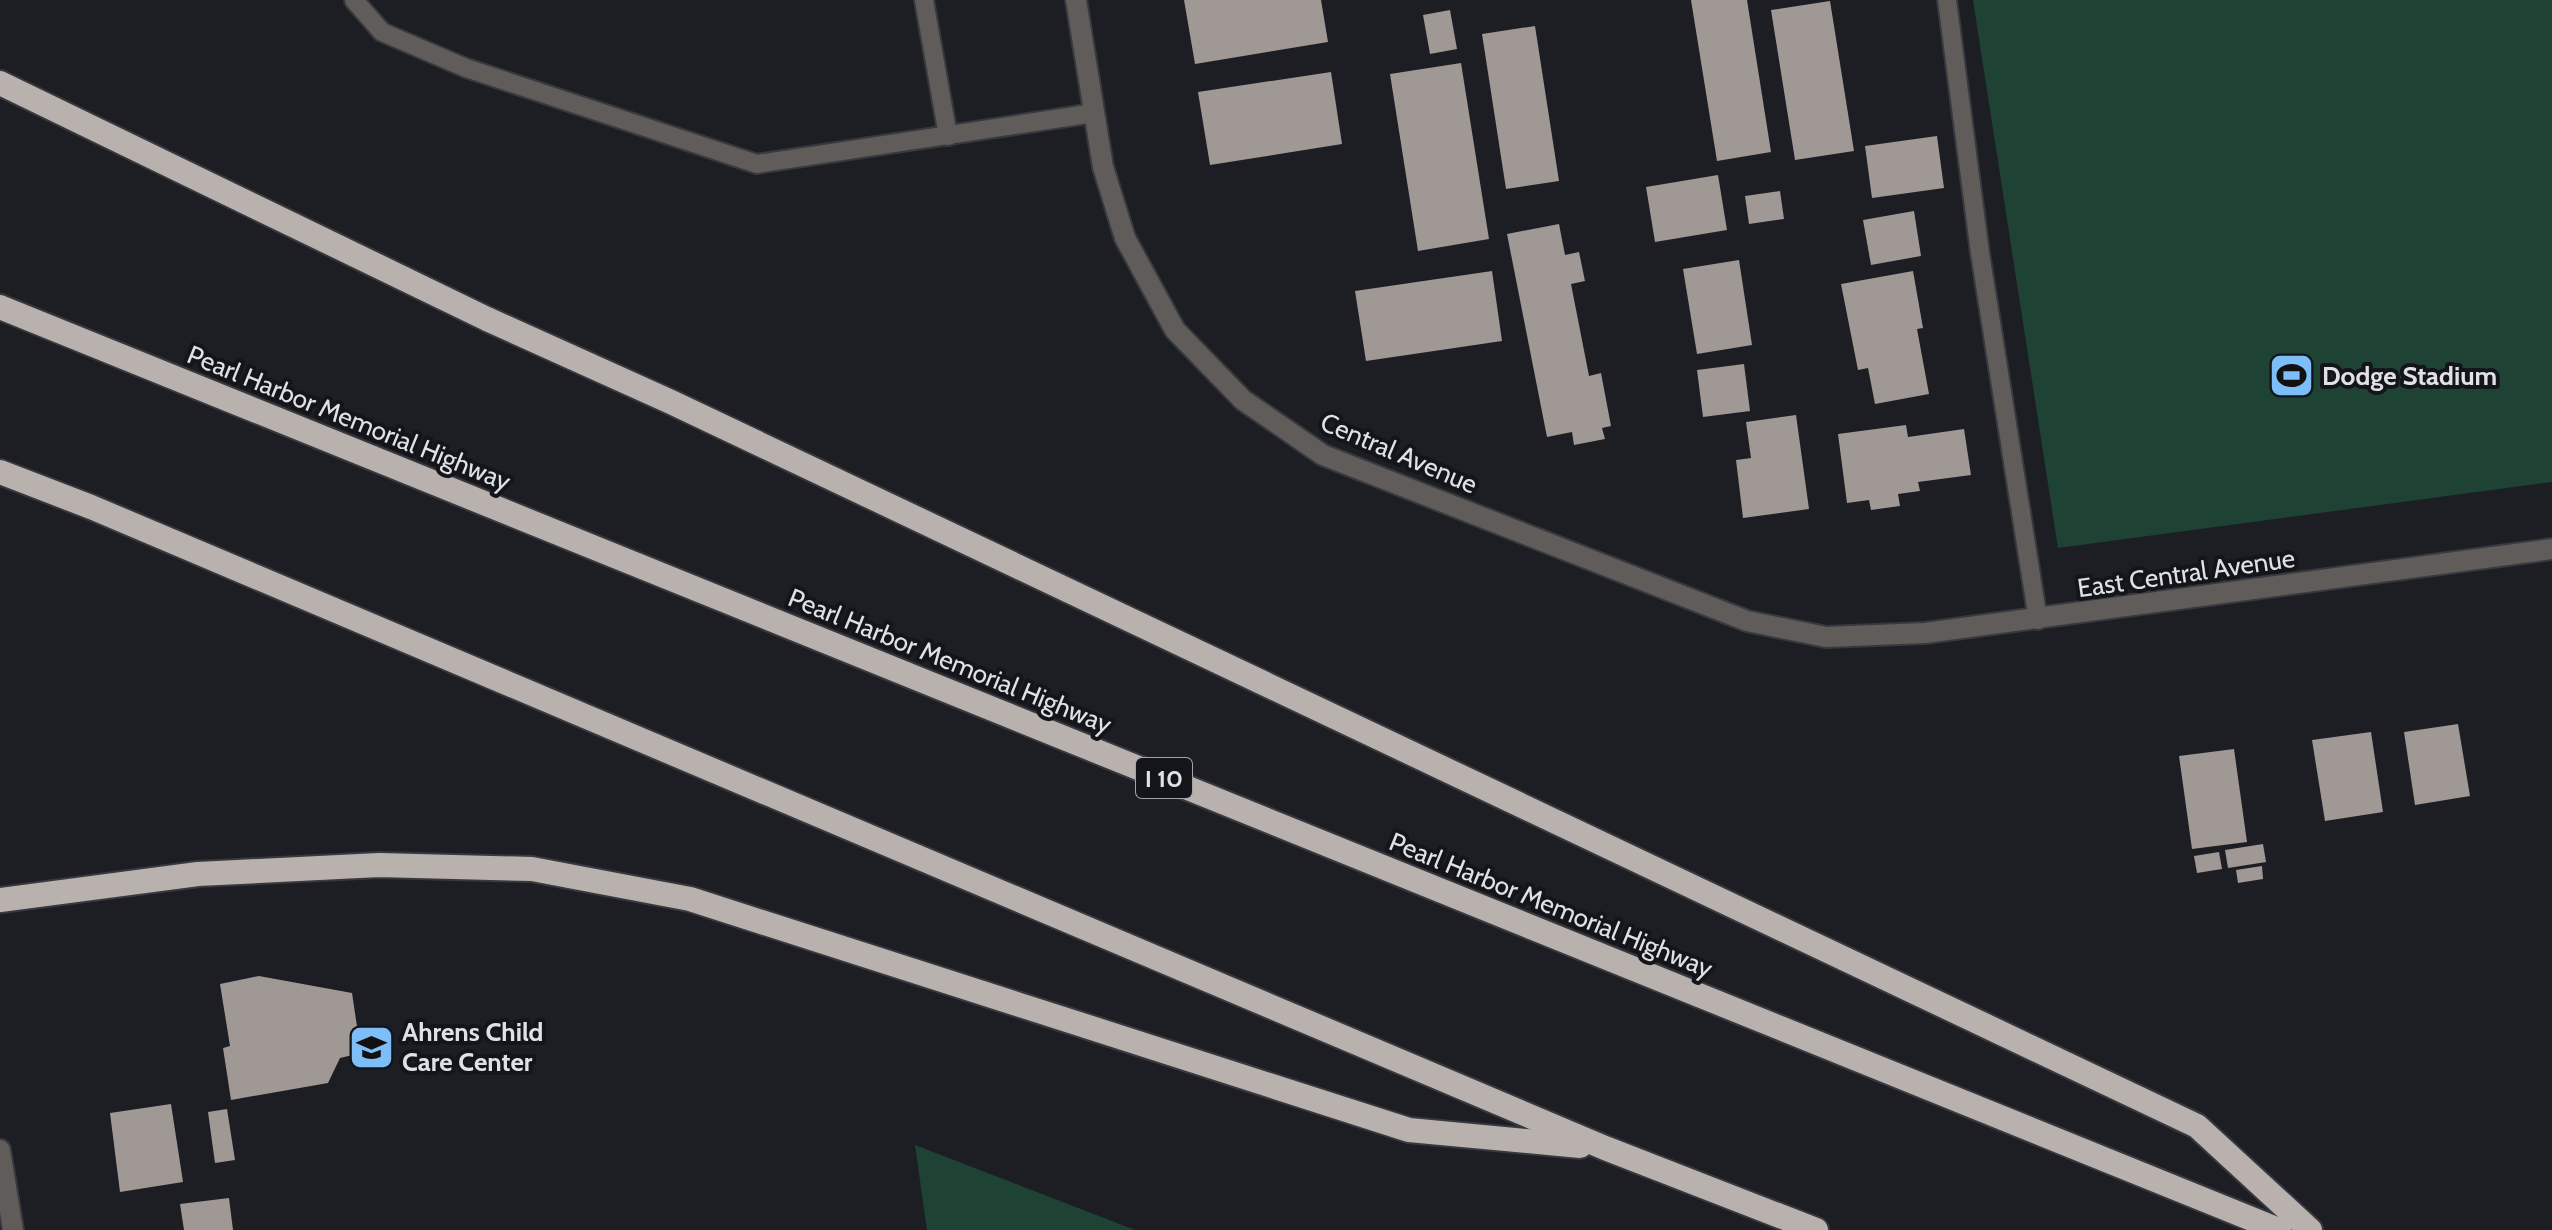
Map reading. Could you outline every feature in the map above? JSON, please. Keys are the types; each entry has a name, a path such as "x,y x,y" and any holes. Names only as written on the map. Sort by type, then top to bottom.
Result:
{"highway":[{"path":"0,83 487,319 671,402 2197,1126 2310,1230"},
{"name":"Pearl Harbor Memorial Highway","path":"0,307 2279,1230"},
{"path":"0,472 91,507 1605,1148 1816,1230"},
{"path":"0,900 198,874 379,865 532,869 690,899 1409,1130 1605,1148"}],"street":[{"name":"Central Avenue","path":"1076,0 1103,167 1125,238 1175,330 1243,400 1323,455 1747,621 1826,637"},
{"name":"East Central Avenue","path":"1826,637 1925,633 2038,620 2552,549"},
{"path":"0,1150 13,1230"}],"lane":[{"path":"354,0 382,32 466,68 757,164 1094,113"},
{"path":"924,0 948,136"},
{"path":"1947,0 1980,253 2038,620"}],"green space":[{"name":"Dodge Stadium","path":"1973,0 2552,0 2552,482 2058,548"},
{"path":"915,1145 1135,1230 927,1230"}],"building":[{"path":"1184,0 1321,0 1328,42 1195,64"},
{"path":"1691,0 1747,0 1771,152 1717,161"},
{"path":"1830,1 1854,151 1795,160 1771,10"},
{"path":"1450,10 1457,49 1430,54 1423,15"},
{"path":"1535,26 1559,181 1506,189 1482,34"},
{"path":"1461,63 1489,239 1418,251 1390,74"},
{"path":"1331,72 1342,144 1210,165 1198,92"},
{"path":"1937,136 1944,188 1872,198 1865,146"},
{"path":"1718,175 1727,230 1655,242 1646,187"},
{"path":"1780,191 1784,219 1749,224 1745,196"},
{"path":"1914,211 1921,256 1871,265 1863,220"},
{"path":"1559,224 1565,255 1579,252 1585,281 1571,284 1589,376 1601,373 1611,426 1602,428 1605,439 1574,445 1572,432 1547,437 1507,234"},
{"path":"1739,260 1752,345 1697,354 1683,269"},
{"path":"1492,271 1502,341 1366,361 1355,291"},
{"path":"1913,271 1923,328 1917,329 1929,394 1875,404 1868,368 1858,370 1841,284"},
{"path":"1744,364 1750,411 1703,417 1697,370"},
{"path":"1796,415 1809,509 1743,518 1736,460 1751,458 1746,422"},
{"path":"1906,425 1908,437 1964,429 1971,475 1918,482 1920,491 1898,494 1900,506 1871,510 1869,500 1847,503 1838,434"},
{"path":"2458,724 2470,796 2415,805 2404,732"},
{"path":"2371,732 2383,812 2325,821 2312,740"},
{"path":"2234,749 2247,842 2192,849 2179,756"},
{"path":"2263,844 2266,862 2228,868 2225,850"},
{"path":"2219,852 2222,869 2197,873 2194,856"},
{"path":"2262,866 2263,879 2238,883 2236,870"},
{"path":"259,976 352,993 361,1053 340,1058 328,1083 231,1100 223,1048 230,1046 220,984"},
{"path":"171,1104 183,1182 120,1192 110,1113"},
{"path":"227,1109 235,1160 215,1163 208,1112"},
{"path":"229,1198 233,1230 184,1230 180,1204"}],"place":[{"name":"Dodge Stadium","path":"2291,376"},
{"name":"Ahrens Child Care Center","path":"371,1047"}]}
